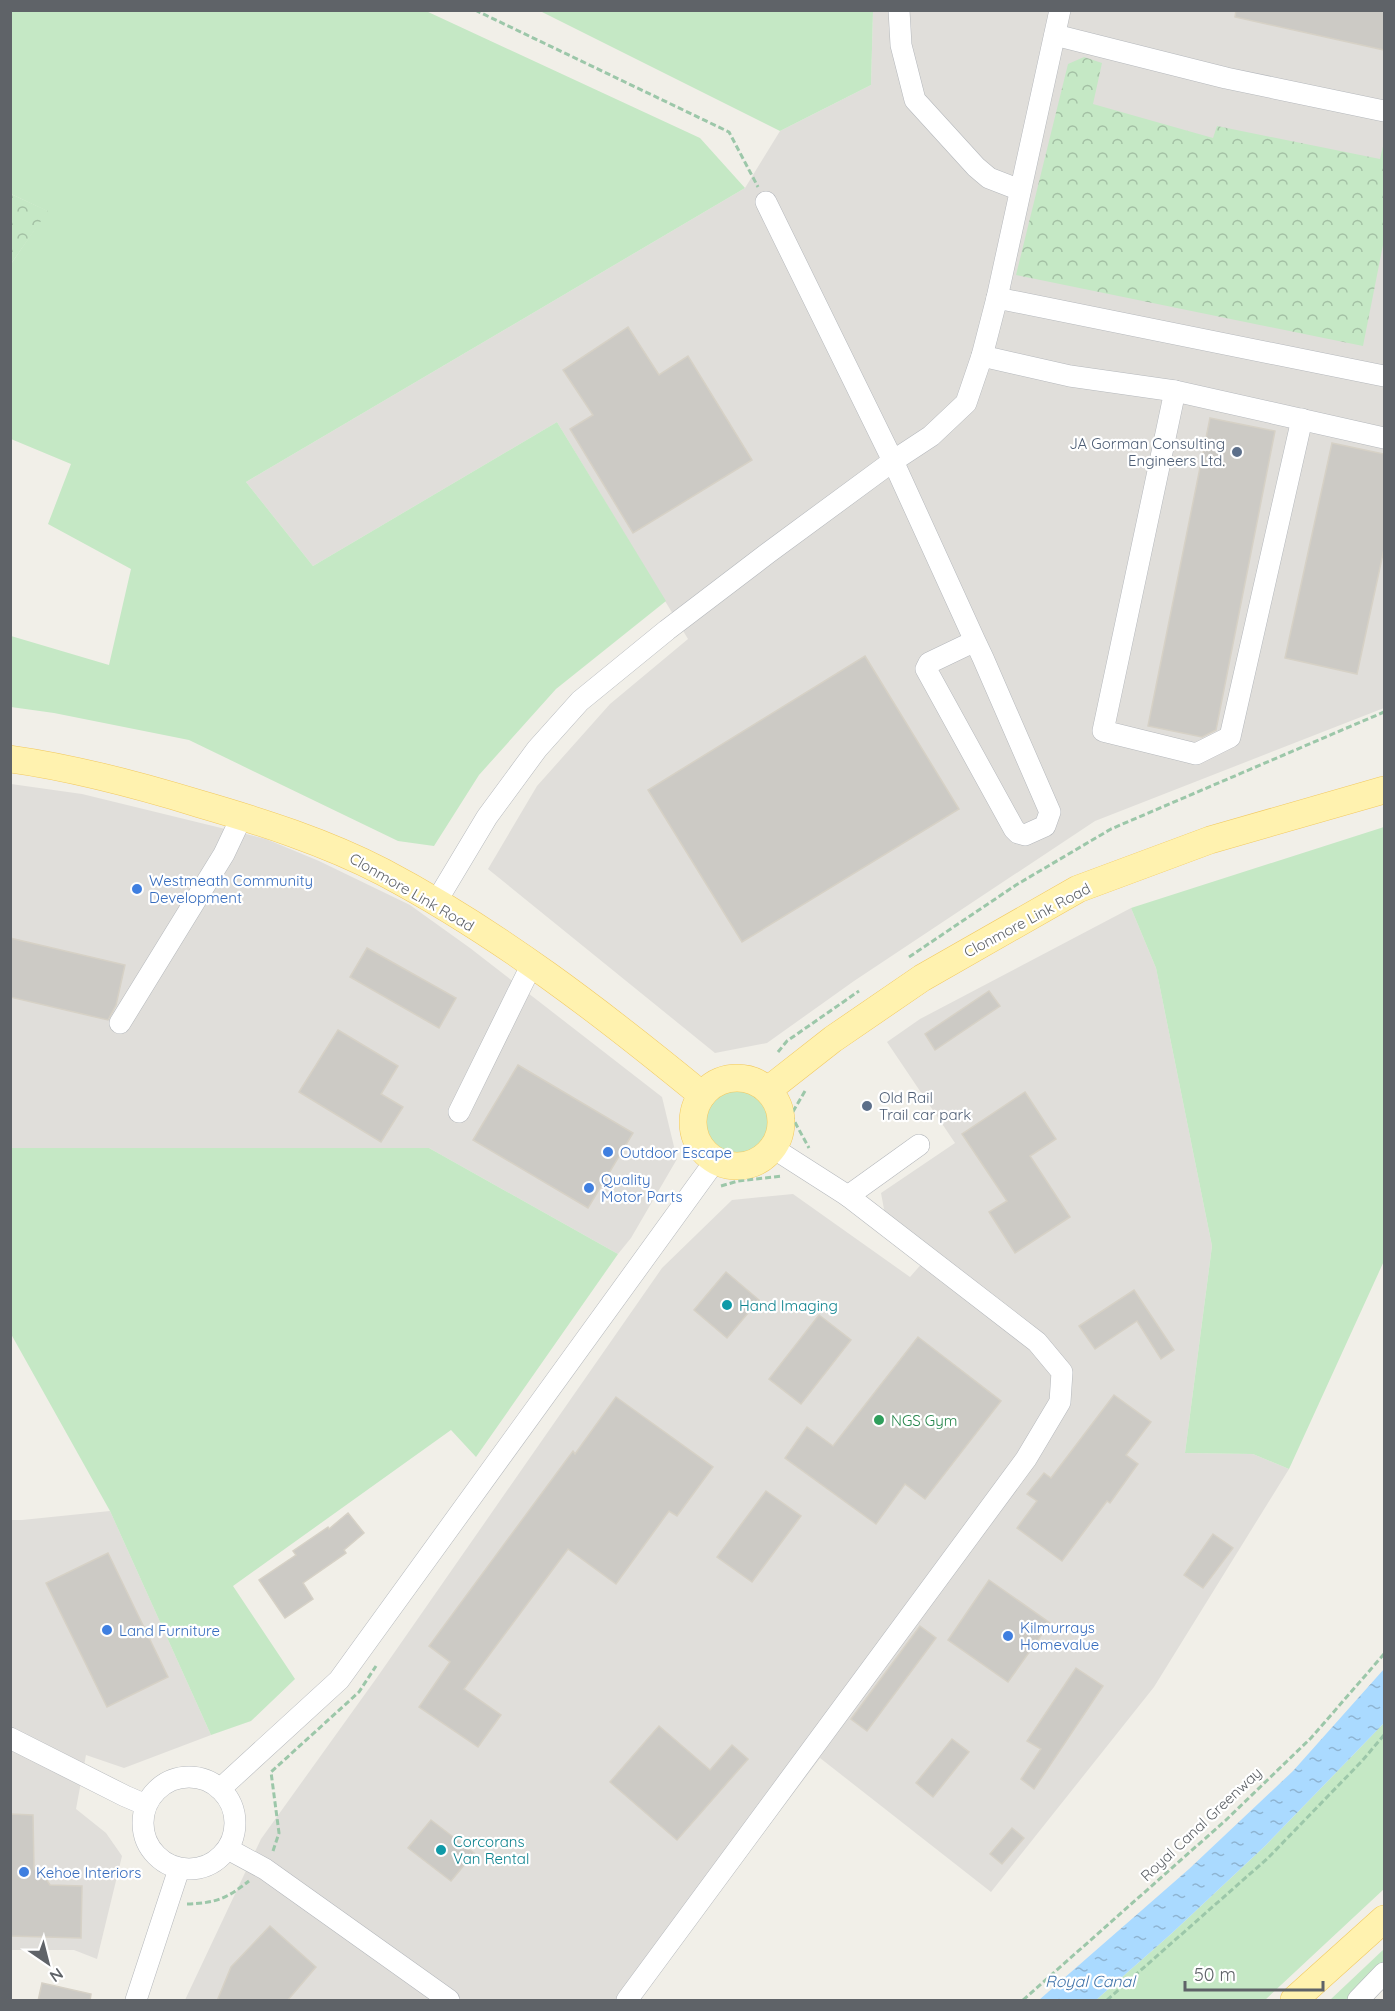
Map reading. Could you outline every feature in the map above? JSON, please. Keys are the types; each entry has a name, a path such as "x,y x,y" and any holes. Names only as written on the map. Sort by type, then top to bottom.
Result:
{"main road":[{"name":"Clonmore Link Road","path":"10,759 130,783 242,816 340,852 382,872 436,902 532,964 702,1095"},
{"name":"Clonmore Link Road","path":"768,1090 833,1039 922,978 1078,889 1210,840 1384,790"},
{"path":"734,1078 756,1082 768,1090 776,1100 781,1118 779,1137 773,1148 764,1158 740,1167 727,1166 715,1161 703,1151 695,1138 693,1123 695,1108 702,1095 713,1085 734,1078"},
{"path":"1294,2001 1384,1918"}],"street":[{"path":"899,10 901,45 915,100 982,172 989,178 1020,190"},
{"path":"436,902 487,818 537,749 580,701 676,623 893,461 931,436 966,403 982,356 997,298 1060,10"},
{"path":"1055,35 1226,78 1384,111"},
{"path":"766,202 893,461 975,641 1050,812 1045,826 1025,835 1014,829 926,669 929,663 975,641"},
{"path":"997,298 1384,376"},
{"path":"982,356 1070,376 1175,391 1384,438"},
{"path":"1175,391 1103,731 1196,754 1230,736 1302,419"},
{"path":"120,1023 224,855 242,816"},
{"path":"459,1112 532,964"},
{"path":"848,1196 919,1145"},
{"path":"627,2001 1026,1459 1060,1402 1062,1372 1037,1342 848,1196 773,1148"},
{"path":"220,1789 339,1680 715,1161"},
{"path":"10,1738 124,1797 146,1805"},
{"path":"194,1777 208,1781 220,1789 228,1799 235,1817 233,1837 228,1849 207,1866 193,1870 179,1869 166,1864 155,1856 147,1845 142,1818 146,1805 153,1793 165,1783 179,1778 194,1777"},
{"path":"228,1849 265,1869 449,2001"},
{"path":"136,2001 179,1869"},
{"path":"1358,2001 1384,1973"}],"path":[{"path":"475,10 729,132 766,202"},
{"name":"Royal Canal Greenway","path":"1023,2001 1226,1820 1311,1738 1384,1654"},
{"path":"1107,2001 1268,1858 1384,1736"}],"shaded area":[{"path":"873,11 1384,11 1384,708 1095,821 854,981 767,1043 715,1053 488,869 537,786 610,704 688,639 557,422 313,566 246,482 745,188 780,131 871,85"},
{"path":"11,784 82,794 266,839 319,861 410,905 470,948 662,1097 677,1159 631,1238 618,1254 429,1148 11,1148"},
{"path":"1131,908 1156,968 1212,1246 1185,1453 1253,1454 1289,1469 1154,1687 991,1892 820,1758 637,2000 185,2000 261,1839 378,1676 662,1268 732,1200 793,1194 910,1277 932,1252 886,1220 881,1193 955,1143 887,1042 920,1019"},
{"path":"110,1511 211,1735 124,1768 86,1755 76,1809 106,1833 122,1856 97,1959 74,1950 11,1950 11,1520"}],"green space":[{"path":"10,11 426,11 700,138 745,188 246,482 313,566 557,422 666,601 556,689 479,775 434,846 398,841 189,740 54,713 11,707 11,636 109,665 131,569 48,524 71,464 11,439 11,264 47,211 11,194"},
{"path":"540,11 873,11 871,85 780,131"},
{"path":"1084,57 1102,63 1093,104 1213,138 1217,126 1380,159 1384,142 1384,240 1363,346 1016,275 1068,64"},
{"path":"11,194 48,211 11,264"},
{"path":"1384,827 1384,1261 1289,1469 1253,1454 1185,1453 1212,1246 1156,968 1131,908"},
{"path":"737,1088 750,1091 761,1098 768,1109 771,1122 768,1135 761,1146 750,1153 737,1156 724,1153 713,1146 706,1135 703,1122 706,1109 713,1098 724,1091"},
{"path":"10,1148 429,1148 618,1254 476,1457 451,1430 233,1586 295,1679 251,1721 211,1735 110,1511 11,1334"},
{"path":"1384,1723 1384,1889 1265,2000 1096,2000 1265,1846"},
{"path":"1384,1949 1384,1961 1347,2000 1330,2000"}],"water":[{"name":"Royal Canal","path":"1384,1669 1384,1723 1265,1846 1096,2000 1039,2000 1189,1869 1293,1771"}],"building":[{"path":"1236,10 1384,10 1384,50 1235,17"},
{"path":"628,327 659,375 688,356 752,460 633,533 570,429 593,415 563,370"},
{"path":"1210,418 1275,431 1216,730 1202,737 1148,726"},
{"path":"1332,443 1384,454 1384,549 1357,674 1285,658"},
{"path":"865,656 959,809 742,942 648,790"},
{"path":"10,938 125,965 116,1005 108,1020 10,997"},
{"path":"367,948 456,998 439,1028 350,977"},
{"path":"989,991 1000,1006 935,1050 925,1034"},
{"path":"338,1030 398,1066 381,1094 403,1107 381,1142 299,1092"},
{"path":"518,1065 633,1133 588,1208 473,1140"},
{"path":"1025,1092 1056,1139 1030,1156 1070,1217 1015,1253 989,1212 1007,1201 962,1134"},
{"name":"Hand Imaging","path":"726,1272 759,1300 727,1338 694,1310"},
{"path":"1134,1290 1174,1350 1161,1359 1137,1321 1095,1349 1079,1326"},
{"path":"819,1315 851,1340 801,1404 769,1379"},
{"path":"918,1337 1001,1401 925,1499 905,1484 876,1524 785,1458 807,1427 833,1446"},
{"path":"1114,1395 1151,1422 1126,1455 1138,1464 1110,1503 1107,1501 1062,1561 1017,1528 1037,1501 1027,1494 1044,1473 1051,1478"},
{"path":"616,1397 713,1467 677,1516 669,1511 616,1584 568,1549 464,1689 501,1715 478,1747 419,1707 450,1662 429,1646 573,1451 575,1454"},
{"path":"766,1491 801,1516 752,1582 717,1557"},
{"path":"348,1513 364,1533 344,1550 346,1553 303,1583 313,1599 285,1618 259,1580 296,1555 293,1551 328,1527 329,1529"},
{"path":"1213,1534 1233,1548 1203,1588 1184,1575"},
{"name":"Land Furniture","path":"108,1553 168,1677 107,1707 46,1583"},
{"path":"989,1580 1050,1623 1008,1682 948,1640"},
{"path":"920,1626 936,1638 867,1731 851,1719"},
{"path":"1076,1668 1103,1686 1034,1789 1021,1779 1041,1749 1027,1741"},
{"path":"659,1726 710,1770 732,1745 748,1759 677,1840 610,1782"},
{"path":"952,1739 969,1752 933,1797 916,1783"},
{"name":"Kehoe Interiors","path":"10,1814 33,1815 34,1869 44,1876 50,1885 82,1886 81,1938 10,1936"},
{"name":"Corcorans Van Rental","path":"431,1820 474,1853 451,1881 408,1848"},
{"path":"1012,1828 1024,1838 1002,1864 990,1854"},
{"path":"270,1926 316,1967 287,2001 217,2001 231,1967"},
{"path":"42,1983 91,1994 90,2001 38,2001"}],"place":[{"name":"JA Gorman Consulting Engineers Ltd.","path":"1237,452"},
{"name":"Westmeath Community Development","path":"137,889"},
{"name":"Old Rail Trail car park","path":"867,1106"},
{"name":"Outdoor Escape","path":"608,1152"},
{"name":"Quality Motor Parts","path":"589,1188"},
{"name":"Hand Imaging","path":"727,1305"},
{"name":"NGS Gym","path":"879,1420"},
{"name":"Land Furniture","path":"107,1630"},
{"name":"Kilmurrays Homevalue","path":"1008,1636"},
{"name":"Corcorans Van Rental","path":"441,1850"},
{"name":"Kehoe Interiors","path":"24,1872"}]}
